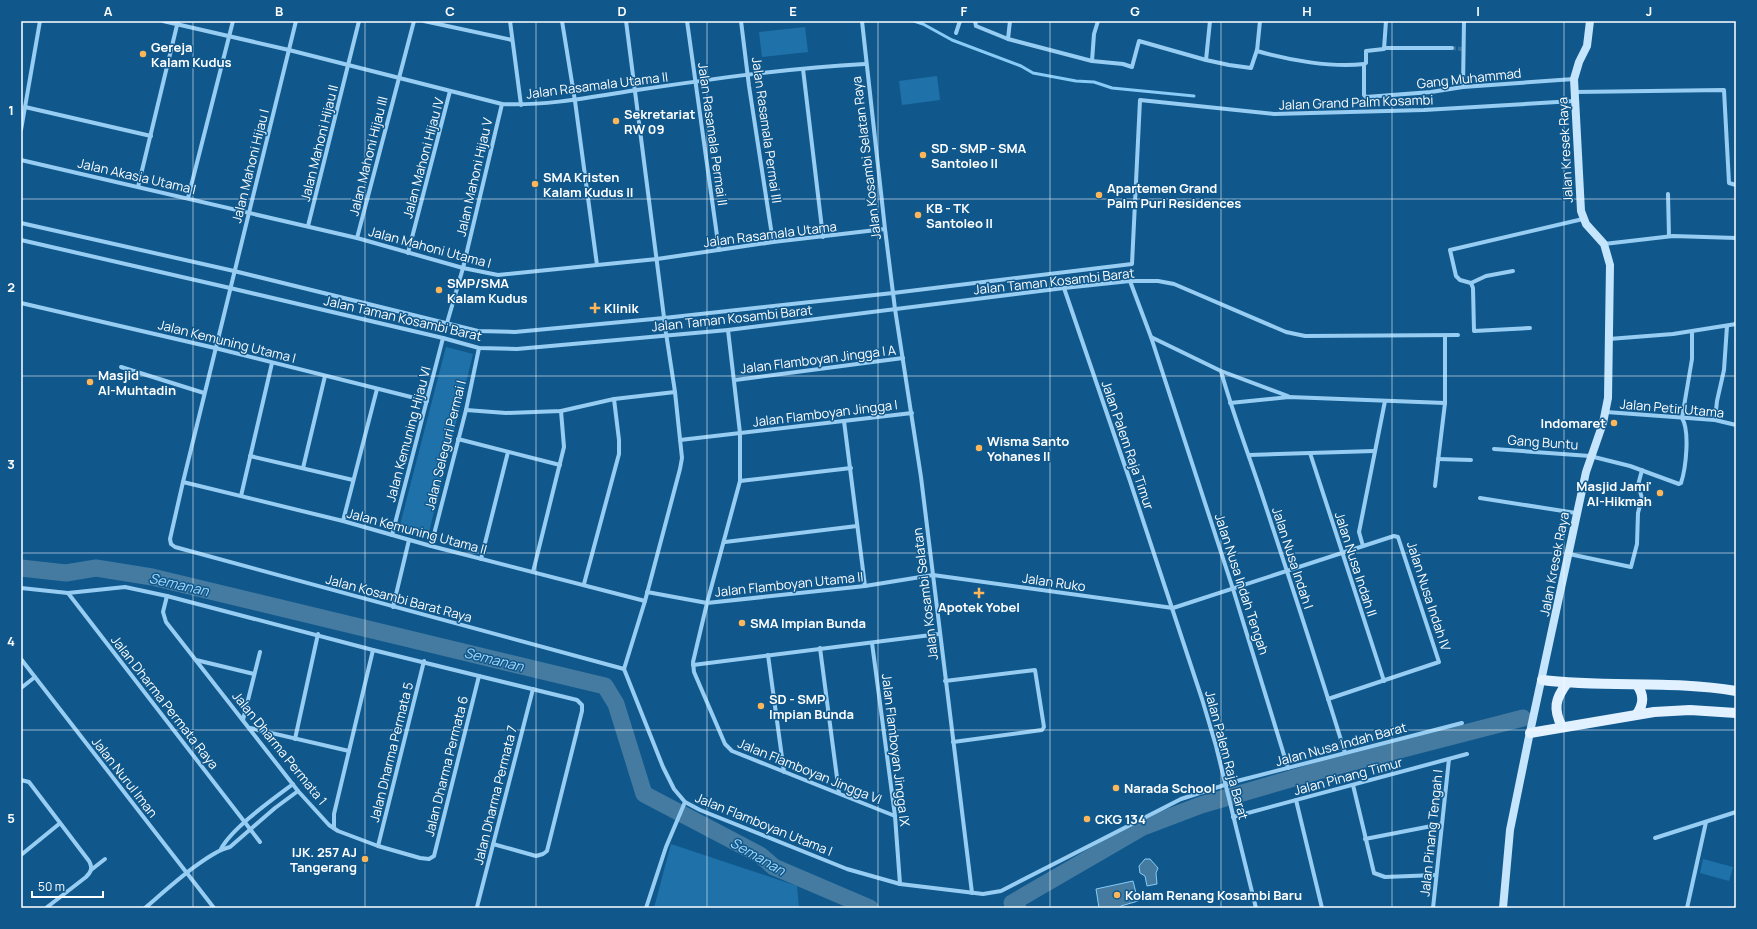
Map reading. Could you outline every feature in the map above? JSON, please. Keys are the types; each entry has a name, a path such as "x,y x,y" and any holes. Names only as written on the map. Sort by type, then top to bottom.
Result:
{"main road":[{"path":"1542,680 1566,683 1681,686 1736,692"},
{"path":"1562,727 1558,720 1556,709 1557,699 1566,683"},
{"path":"1637,685 1643,699 1642,707 1637,714"},
{"path":"1530,733 1637,714 1664,711 1690,710 1736,713"}],"street":[{"path":"21,130 40,21"},
{"name":"Jalan Rasamala Utama II","path":"163,21 178,23 290,50 502,104 521,105 575,100 804,69 865,64"},
{"path":"188,198 233,21"},
{"name":"Jalan Mahoni Hijau I","path":"171,544 170,538 204,393 296,21"},
{"name":"Jalan Mahoni Hijau II","path":"308,226 359,21"},
{"name":"Jalan Mahoni Hijau III","path":"357,238 414,21"},
{"path":"424,21 512,40"},
{"path":"510,21 521,105"},
{"path":"562,21 575,100 597,265"},
{"path":"624,669 645,601 680,469 680,440 675,392 664,320 626,21"},
{"name":"Jalan Rasamala Permai II","path":"687,21 719,250"},
{"name":"Jalan Rasamala Permai III","path":"741,21 773,242"},
{"name":"Jalan Kosambi Selatan Raya","path":"862,21 865,64 893,294"},
{"path":"956,33 960,21"},
{"path":"975,21 976,26 1008,39 1092,61 1123,64 1132,67 1139,41 1206,60 1251,68 1257,50 1260,21"},
{"path":"1008,39 1010,21"},
{"path":"1092,61 1094,34 1098,21"},
{"path":"1206,60 1210,21"},
{"path":"1384,48 1386,21"},
{"path":"1463,87 1464,21"},
{"name":"Jalan Kresek Raya","path":"1503,908 1511,824 1569,554 1576,513 1590,456 1606,412 1609,378 1610,265 1604,244 1583,218 1579,202 1574,101 1574,79 1579,62 1587,46 1590,21"},
{"path":"138,187 178,23"},
{"path":"1257,50 1282,58 1338,64 1364,64 1366,62 1367,50 1384,48 1452,48"},
{"name":"Gang Muhammad","path":"1364,64 1364,95 1366,97 1431,92 1463,87 1574,79"},
{"path":"804,69 823,237"},
{"name":"Jalan Mahoni Hijau IV","path":"408,252 450,91"},
{"path":"1574,92 1726,91 1729,183 1736,185"},
{"name":"Jalan Grand Palm Kosambi","path":"1132,264 1140,100 1274,114 1424,110 1574,101"},
{"name":"Jalan Mahoni Hijau V","path":"447,323 463,268 502,104"},
{"path":"25,107 151,136"},
{"name":"Jalan Akasia Utama I","path":"21,160 249,212"},
{"path":"1668,194 1669,236"},
{"name":"Jalan Mahoni Utama I","path":"249,212 357,238 489,274 507,275 657,259"},
{"path":"1513,271 1486,276 1471,282 1460,280 1456,276 1451,249 1583,218"},
{"name":"Jalan Taman Kosambi Barat","path":"21,223 234,272 478,331 514,332 664,320 893,294 1132,264"},
{"name":"Jalan Rasamala Utama","path":"657,259 773,242 885,229"},
{"path":"1604,244 1669,236 1736,238"},
{"name":"Jalan Taman Kosambi Barat","path":"21,240 230,287 479,348 517,349 666,334 728,330 890,310 895,308 1130,281 1158,281 1174,284 1286,332 1305,336 1458,335"},
{"name":"Jalan Nusa Indah Tengah","path":"1130,281 1151,336 1233,589 1288,768"},
{"path":"1471,282 1474,292 1474,331 1530,328"},
{"name":"Jalan Palem Raja Timur","path":"1064,288 1173,608"},
{"name":"Jalan Kosambi Selatan","path":"893,294 912,413 972,893"},
{"name":"Jalan Kemuning Utama I","path":"21,303 215,348 427,401"},
{"path":"1609,339 1692,332 1736,324"},
{"path":"1715,420 1717,401 1724,370 1727,326"},
{"name":"Jalan Flamboyan Jingga I","path":"728,330 740,433"},
{"path":"1682,418 1692,359 1692,332"},
{"path":"1151,336 1221,371 1289,397"},
{"path":"1435,486 1445,403 1445,336"},
{"name":"Jalan Kemuning Hijau VI","path":"392,535 443,338"},
{"name":"Jalan Seleguri Permai I","path":"431,546 466,410 479,348"},
{"name":"Jalan Flamboyan Jingga I A","path":"735,380 904,358"},
{"path":"241,496 272,363"},
{"path":"121,367 204,393"},
{"name":"Jalan Nusa Indah I","path":"1221,371 1230,403 1249,455 1345,753"},
{"path":"303,468 325,376"},
{"path":"343,521 377,389"},
{"path":"466,410 506,413 561,411 614,399 675,392"},
{"path":"1230,403 1289,397 1445,403"},
{"path":"584,584 619,454 619,440 614,399"},
{"path":"1173,608 1363,546 1359,532 1384,400"},
{"path":"533,572 564,447 561,411"},
{"name":"Jalan Petir Utama","path":"1606,412 1715,420 1736,425"},
{"name":"Jalan Flamboyan Jingga I","path":"680,440 912,413"},
{"name":"Gang Buntu","path":"1494,448 1590,456 1642,470 1679,484 1681,483 1685,461 1686,425 1682,418"},
{"path":"844,421 865,586"},
{"path":"740,433 740,481 725,542 707,602 693,665 939,634"},
{"path":"458,439 560,465"},
{"path":"481,559 508,452"},
{"path":"1249,455 1374,452"},
{"name":"Jalan Nusa Indah II","path":"1310,453 1384,681"},
{"path":"250,456 353,480"},
{"path":"1438,459 1471,460"},
{"path":"740,481 851,468"},
{"path":"1569,554 1631,567 1637,544 1638,513 1642,498 1638,485 1642,470"},
{"name":"Jalan Kemuning Utama II","path":"183,482 343,521 431,546 584,584 645,601"},
{"path":"1480,498 1576,513"},
{"path":"725,542 857,526"},
{"name":"Jalan Nusa Indah IV","path":"1363,546 1398,536 1439,662 1384,681"},
{"path":"393,607 409,540"},
{"name":"Jalan Kosambi Barat Raya","path":"171,544 175,547 624,669"},
{"name":"Jalan Ruko","path":"933,575 1173,608"},
{"name":"Jalan Flamboyan Utama II","path":"647,592 707,602 865,586 933,575"},
{"path":"21,588 68,592 125,588 167,596 318,634 373,650 577,700 582,706 582,711 547,851 536,856 493,844"},
{"name":"Jalan Dharma Permata Raya","path":"68,592 260,842"},
{"name":"Jalan Dharma Permata 1","path":"167,596 164,612 166,622 298,791 334,828 378,846 420,858 429,859"},
{"name":"Jalan Palem Raja Barat","path":"1173,608 1216,746 1256,908"},
{"path":"295,739 318,634"},
{"name":"Jalan Flamboyan Jingga IX","path":"872,642 894,816 900,884"},
{"path":"820,648 839,793"},
{"path":"334,828 334,814 373,650"},
{"path":"243,720 260,652"},
{"path":"768,655 784,772"},
{"name":"Jalan Nurul Iman","path":"21,659 214,908"},
{"path":"196,660 254,674"},
{"name":"Jalan Dharma Permata 5","path":"378,846 424,662"},
{"name":"Jalan Flamboyan Jingga VI","path":"693,665 725,744 732,751 894,816"},
{"name":"Jalan Flamboyan Utama I","path":"624,669 664,767 674,789 684,804 847,869 900,884 983,894 1001,891 1181,799 1226,787"},
{"path":"945,681 1034,670 1044,727 1042,730 953,742"},
{"name":"Jalan Dharma Permata 6","path":"429,859 434,856 479,676"},
{"path":"21,688 35,677"},
{"path":"1328,699 1384,681"},
{"name":"Jalan Dharma Permata 7","path":"477,906 533,689"},
{"name":"Jalan Nusa Indah Barat","path":"1226,787 1288,768 1462,722"},
{"path":"250,728 349,751"},
{"name":"Jalan Pinang Timur","path":"1233,817 1467,754"},
{"name":"Jalan Pinang Tengah I","path":"1433,908 1449,759"},
{"path":"21,780 29,782 89,862 91,870"},
{"path":"222,849 226,839 293,784"},
{"path":"1353,785 1372,870 1378,876 1436,875"},
{"path":"145,908 187,873 222,849 230,847 298,791"},
{"path":"1296,800 1322,908"},
{"path":"646,908 666,847 684,804"},
{"path":"1655,838 1736,812"},
{"path":"1687,908 1706,822"},
{"path":"21,854 59,824"},
{"path":"1365,840 1442,824"},
{"path":"46,908 86,877 91,870 105,859"}],"shaded area":[{"path":"805,27 808,52 762,57 759,32"},
{"path":"937,76 940,100 902,105 899,81"},
{"path":"446,347 473,354 428,536 399,529"},
{"path":"671,844 797,886 799,908 654,908"},
{"path":"1145,859 1150,859 1158,868 1156,873 1157,884 1147,886 1145,876 1140,873 1139,866"},
{"path":"1703,859 1733,867 1729,881 1700,873"},
{"name":"Kolam Renang Kosambi Baru","path":"1133,881 1138,901 1121,906 1120,908 1099,908 1096,889"}],"waterway":[{"path":"914,21 923,24 952,40 1021,66 1033,73 1076,81 1094,82 1112,88 1194,96"},
{"name":"Semanan","path":"21,568 66,573 96,568 152,577 605,686 616,704 644,794 760,855 774,867 870,908"},
{"path":"1018,908 1012,903 1143,827 1201,805 1318,771 1523,718"}],"tunnel":[{"path":"1452,48 1462,49"}],"place":[{"name":"Gereja Kalam Kudus","path":"143,54"},
{"name":"Sekretariat RW 09","path":"616,121"},
{"name":"SD - SMP - SMA Santoleo II","path":"923,155"},
{"name":"SMA Kristen Kalam Kudus II","path":"535,184"},
{"name":"Apartemen Grand Palm Puri Residences","path":"1099,195"},
{"name":"KB - TK Santoleo II","path":"918,215"},
{"name":"SMP/SMA Kalam Kudus","path":"439,290"},
{"name":"Klinik","path":"595,308"},
{"name":"Masjid Al-Muhtadin","path":"90,382"},
{"name":"Indomaret","path":"1614,423"},
{"name":"Wisma Santo Yohanes II","path":"979,448"},
{"name":"Masjid Jami' Al-Hikmah","path":"1660,493"},
{"name":"Apotek Yobel","path":"979,593"},
{"name":"SMA Impian Bunda","path":"742,623"},
{"name":"SD - SMP Impian Bunda","path":"761,706"},
{"name":"Narada School","path":"1116,788"},
{"name":"CKG 134","path":"1087,819"},
{"name":"IJK. 257 AJ Tangerang","path":"365,859"},
{"name":"Kolam Renang Kosambi Baru","path":"1117,895"}]}
